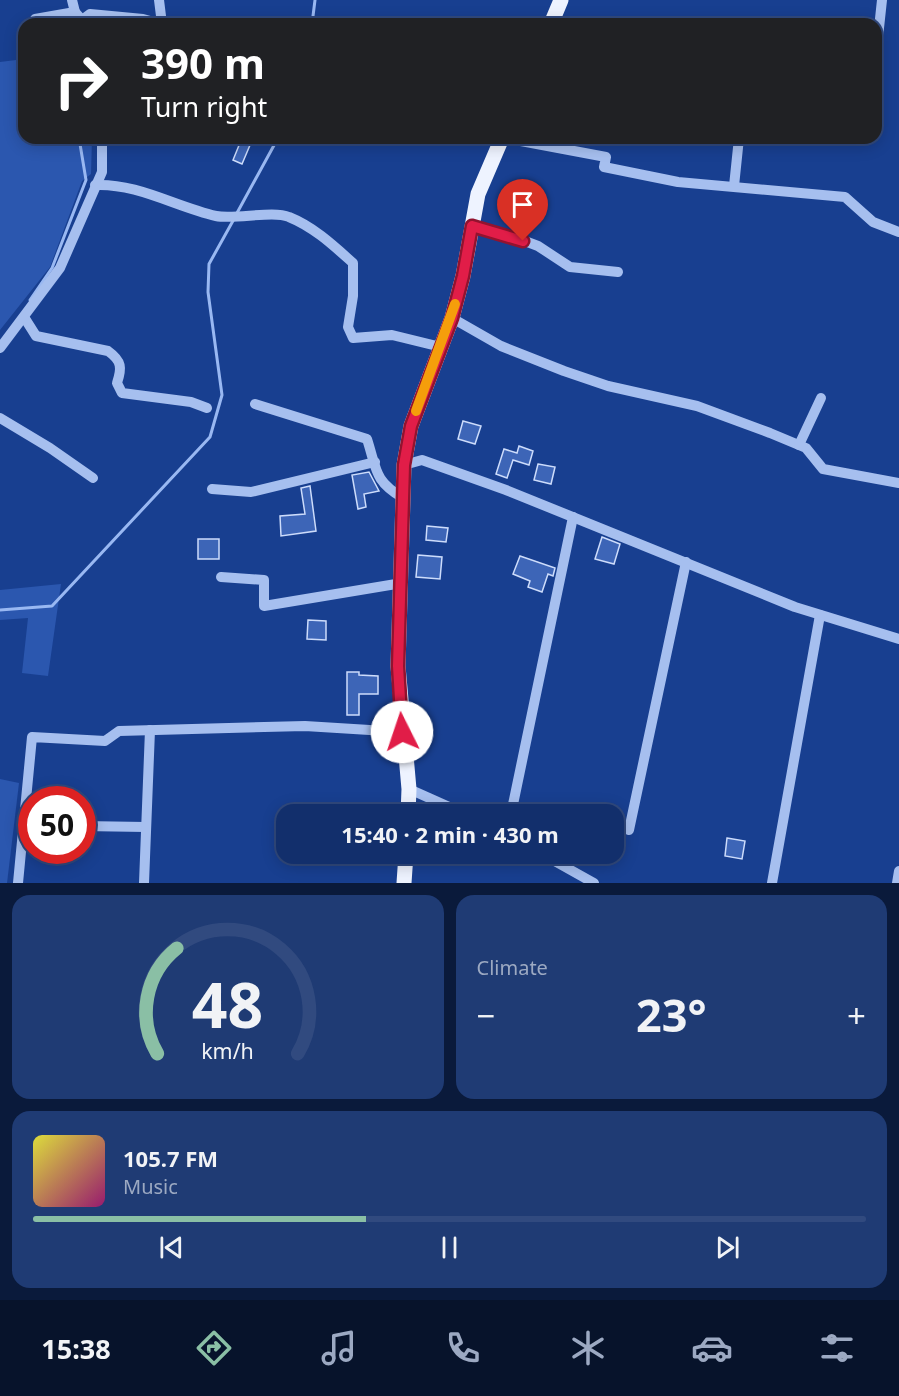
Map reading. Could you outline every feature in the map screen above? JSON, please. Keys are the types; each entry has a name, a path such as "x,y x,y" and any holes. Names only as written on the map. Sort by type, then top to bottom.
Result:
{"main road":[{"path":"554,18 561,0"},
{"path":"408,804 398,666 404,465 411,426 452,318 463,276 478,194 501,144"},
{"path":"404,883 405,864"}],"street":[{"path":"72,0 80,18"},
{"path":"159,0 161,18"},
{"path":"880,18 882,0"},
{"path":"82,18 90,14 132,18"},
{"path":"0,348 60,268 102,172 102,144"},
{"path":"536,144 606,157 604,167 678,183 845,197 873,222 899,232"},
{"path":"734,186 738,144"},
{"path":"95,185 107,184 126,188 217,216 286,216 318,233 353,263 353,296 348,327 353,338 392,335 441,347"},
{"path":"472,226 538,246 570,267 618,272"},
{"path":"24,317 36,336 108,351 118,358 122,368 117,383 122,393 190,402 207,408"},
{"path":"452,318 501,346 564,370 608,386 697,406 799,445 806,448 823,469 899,483"},
{"path":"799,445 821,398"},
{"path":"255,404 367,439 378,476 386,488 403,498"},
{"path":"1,420 50,448 93,478"},
{"path":"404,465 422,460 506,490 820,615 899,639"},
{"path":"213,489 250,492 375,462"},
{"path":"513,804 573,517"},
{"path":"630,830 686,562"},
{"path":"221,577 264,580 264,606 402,583"},
{"path":"772,883 820,615"},
{"path":"29,786 32,737 105,741 119,731 305,726 402,732"},
{"path":"144,883 150,730"},
{"path":"409,789 443,804"},
{"path":"96,826 146,827"},
{"path":"18,883 21,864"},
{"path":"560,864 594,883"},
{"path":"897,883 899,871"}],"shaded area":[{"path":"18,60 18,144 92,144 91,174 82,181 50,267 0,330 0,62"},
{"path":"61,584 48,676 22,673 28,618 0,620 0,590"},
{"path":"0,779 19,783 7,883 0,883"}],"building":[{"path":"240,144 250,144 242,164 233,160"},
{"path":"463,421 481,426 475,444 458,439"},
{"path":"519,446 533,451 529,465 513,460 507,478 496,474 504,449 517,453"},
{"path":"538,464 555,467 551,484 534,480"},
{"path":"369,472 379,491 364,494 366,507 358,509 352,475"},
{"path":"310,486 316,531 281,536 280,516 305,514 301,488"},
{"path":"427,526 448,528 446,542 426,540"},
{"path":"602,537 620,544 614,564 595,559"},
{"path":"198,539 219,539 219,559 198,559"},
{"path":"418,555 442,557 440,579 416,577"},
{"path":"520,556 555,568 553,576 548,574 542,592 528,587 530,581 513,574"},
{"path":"308,620 326,621 326,640 307,639"},
{"path":"347,672 378,676 378,694 359,694 359,715 347,715"},
{"path":"727,838 745,841 742,859 725,856"}],"waterway":[{"path":"313,18 315,0"},
{"path":"30,300 52,268 86,180 80,144"},
{"path":"237,213 275,144"},
{"path":"0,610 52,606 210,437 222,395 208,292 209,264 234,219"}],"slow traffic":[{"path":"416,411 452,318 455,304"}],"route":[{"path":"402,732 398,666 404,465 411,426 452,318 463,276 472,226 509,235 523,241"}]}
